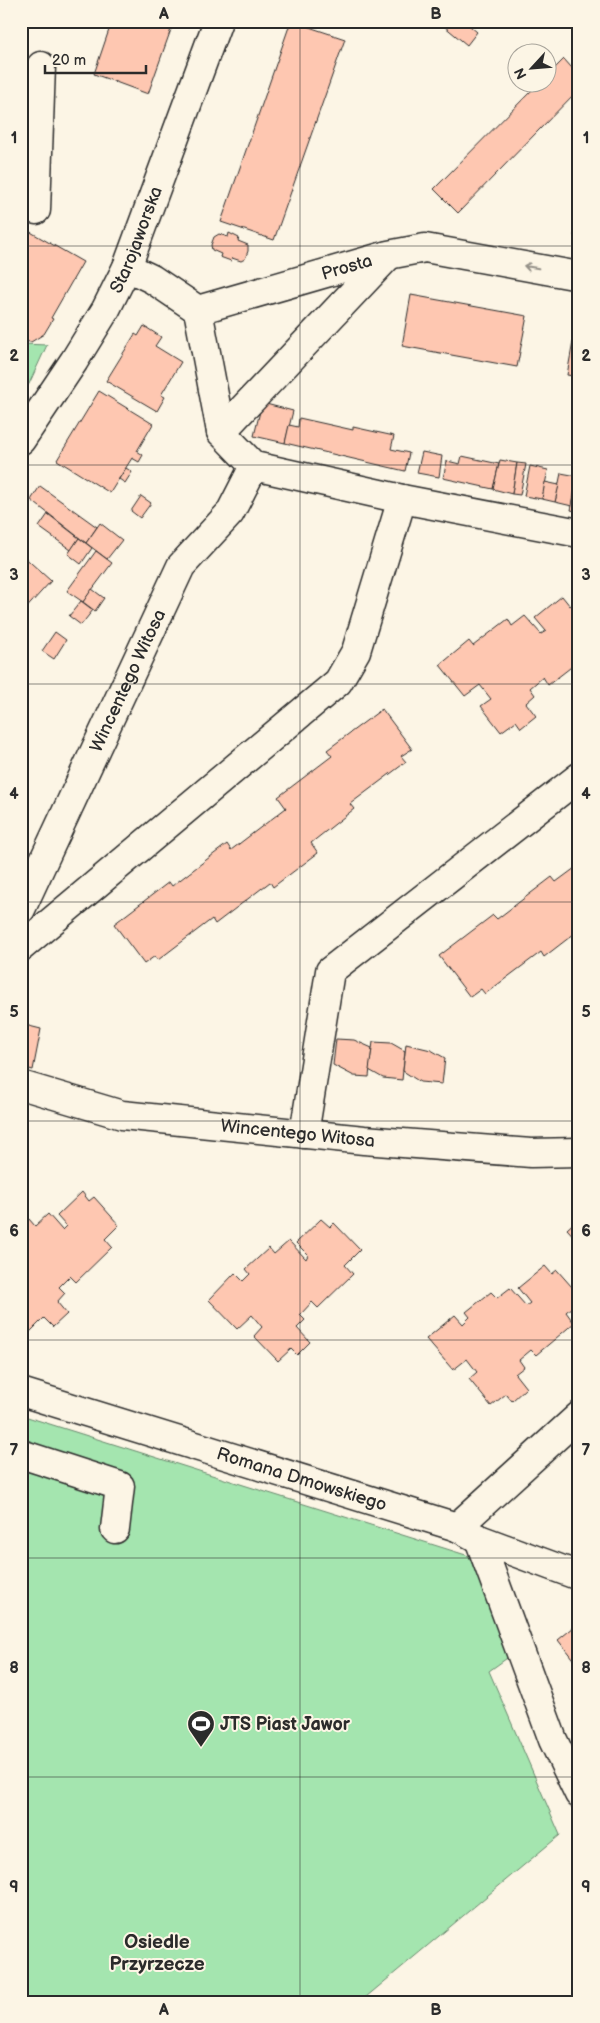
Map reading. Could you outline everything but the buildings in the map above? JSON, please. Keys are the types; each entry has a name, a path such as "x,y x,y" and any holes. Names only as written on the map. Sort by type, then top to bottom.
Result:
{"street":[{"name":"Starojaworska","path":"21,440 106,309 127,266 218,21"},
{"path":"36,210 41,66"},
{"name":"Prosta","path":"198,310 388,256 424,248 579,276"},
{"path":"222,432 388,256"},
{"path":"127,266 152,279 198,310 222,432 254,466 402,499 579,533"},
{"name":"Wincentego Witosa","path":"21,909 181,566 230,513 254,466"},
{"path":"21,947 338,682 356,651 402,499"},
{"path":"304,1134 330,971 579,777"},
{"name":"Wincentego Witosa","path":"21,1085 122,1115 304,1134 530,1153 579,1152"},
{"name":"Romana Dmowskiego","path":"21,1392 468,1533 579,1576"},
{"path":"579,1416 468,1533 554,1740 579,1794"},
{"path":"21,1454 120,1486 115,1528"}],"green space":[{"path":"21,344 47,345 29,384 21,394"},
{"path":"21,1415 469,1556 510,1656 489,1671 560,1835 360,2002 21,2002"}],"place":[{"name":"JTS Piast Jawor","path":"201,1748"}],"district":[{"name":"Osiedle Przyrzecze","path":"157,1952"}]}
